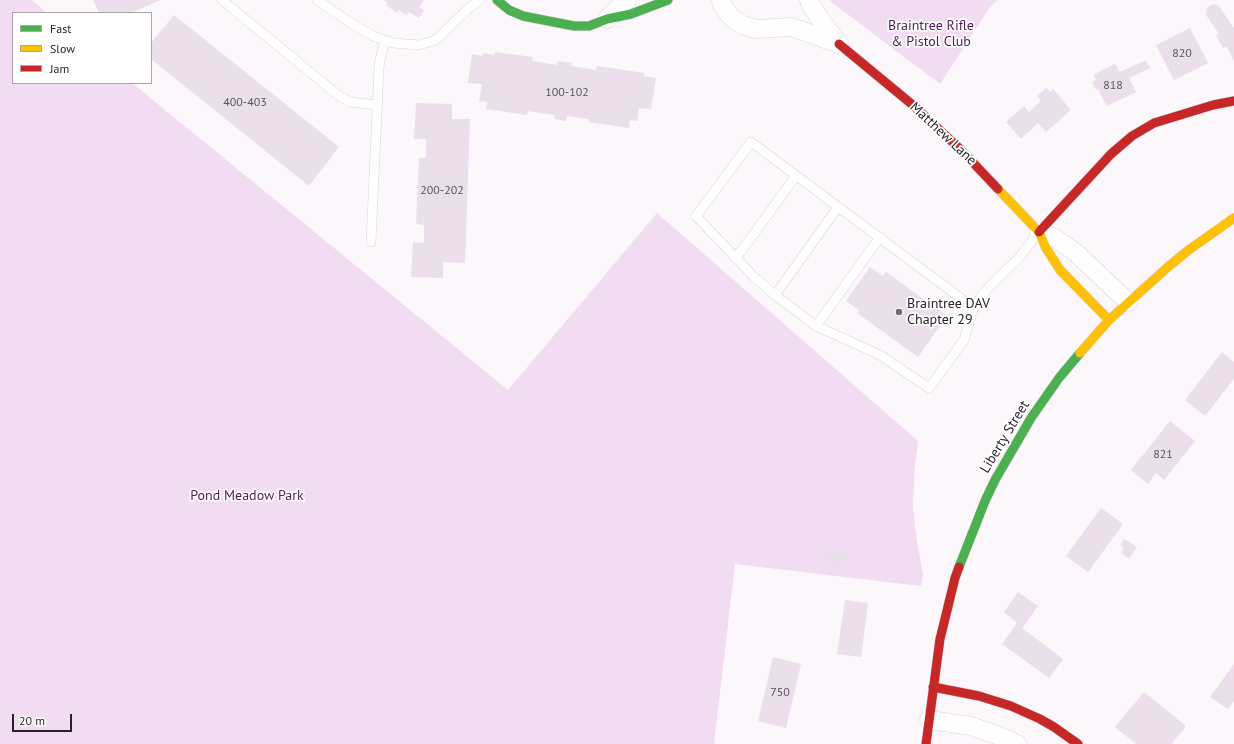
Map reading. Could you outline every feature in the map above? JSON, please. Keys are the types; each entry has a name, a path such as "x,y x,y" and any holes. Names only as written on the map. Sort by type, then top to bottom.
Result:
{"street":[{"path":"497,0 508,10 523,16 574,26 589,26 607,19 631,14 668,0"},
{"path":"607,19 627,0"},
{"path":"809,0 822,22 839,44"},
{"path":"719,2 730,16 742,25 756,29 792,27 813,33 839,44"},
{"name":"Matthew Lane","path":"839,44 914,106 961,150 1039,232 1046,248 1060,270 1109,320"},
{"path":"1039,232 1111,154 1132,136 1148,126 1165,120 1212,105 1234,101"},
{"name":"Liberty Street","path":"926,744 940,639 955,578 969,540 995,480 1019,438 1045,397 1073,360 1109,320 1190,250 1234,218"},
{"name":"Matthew Lane","path":"1039,232 1055,238 1075,252 1128,302"},
{"path":"933,687 979,696 1011,706 1040,719 1078,744"},
{"path":"929,720 971,726 1017,744"}],"lane":[{"path":"222,0 338,95 350,102 377,105"},
{"path":"317,0 362,30 385,40 401,44 414,45 426,44 445,33 479,0"},
{"path":"371,242 380,60 385,40"},
{"path":"974,308 751,142 696,216 754,277 816,326 880,355 929,388 964,340 974,308 986,292 1019,258 1039,232"},
{"path":"736,258 796,176"},
{"path":"775,295 838,207"},
{"path":"816,326 880,237"}],"green space":[{"name":"Pond Meadow Park","path":"0,0 32,0 46,12 12,12 12,84 133,84 508,390 657,213 918,441 914,475 913,508 923,575 921,586 735,564 714,744 0,744"},
{"name":"Braintree Rifle & Pistol Club","path":"997,0 990,7 940,84 830,1"}],"building":[{"path":"93,0 160,0 133,12 99,12"},
{"path":"384,0 424,0 419,7 424,10 419,18 409,12 406,15 399,10 397,13 386,5 388,3"},
{"path":"1215,4 1219,6 1234,28 1234,62 1227,46 1223,48 1216,35 1219,34 1206,15 1207,8"},
{"path":"174,15 339,147 309,186 152,60 152,42"},
{"path":"1190,28 1208,63 1174,80 1156,45"},
{"path":"495,52 533,57 532,61 557,65 558,61 572,63 571,66 596,70 597,66 644,73 644,76 656,78 651,109 639,108 637,121 630,120 629,128 589,122 589,119 567,116 566,121 554,119 555,115 528,111 527,115 486,109 487,102 479,101 482,84 468,83 472,54 482,56 483,53 494,55"},
{"path":"1146,60 1150,68 1129,78 1136,92 1107,106 1098,89 1096,90 1092,82 1096,80 1093,75 1115,64 1120,72"},
{"path":"1046,88 1050,92 1053,89 1071,110 1046,132 1038,123 1021,139 1006,122 1024,106 1029,112 1041,101 1037,96"},
{"path":"416,103 452,104 452,119 470,119 465,263 443,262 443,278 411,277 413,242 424,243 424,225 416,224 419,158 426,158 426,139 414,139"},
{"name":"Braintree DAV Chapter 29","path":"870,267 883,276 886,272 947,316 918,357 857,313 859,310 846,301"},
{"path":"1222,352 1234,362 1234,379 1205,416 1185,400"},
{"path":"1170,421 1195,441 1164,480 1156,473 1148,484 1131,470"},
{"path":"1101,508 1123,524 1088,572 1066,556"},
{"path":"1124,539 1137,547 1129,559 1121,553 1124,548 1120,545"},
{"path":"846,549 848,559 838,561 839,565 828,567 825,553"},
{"path":"1018,592 1038,606 1022,628 1063,659 1049,678 1002,644 1017,623 1004,612"},
{"path":"845,600 868,603 861,657 837,654"},
{"path":"773,657 801,664 786,728 758,721"},
{"path":"1234,664 1234,701 1228,709 1210,697"},
{"path":"1144,692 1186,726 1172,743 1173,744 1136,744 1115,727"}],"traffic: fast":[{"path":"497,0 509,10 523,16 574,26 589,26 607,19 631,14 668,0"},
{"path":"959,567 985,501 995,480 1031,418 1059,378 1080,353"}],"traffic: slow":[{"path":"998,189 1039,232 1046,248 1060,270 1109,320"},
{"path":"1080,353 1109,320 1169,266 1190,249 1234,218"}],"traffic: jam":[{"path":"839,44 914,106 961,150 998,189"},
{"path":"1039,232 1111,154 1132,136 1154,123 1213,105 1234,101"},
{"path":"926,744 940,639 959,567"},
{"path":"933,687 979,696 1011,706 1040,719 1078,744"}],"place":[{"name":"Braintree DAV Chapter 29","path":"899,312"}]}
